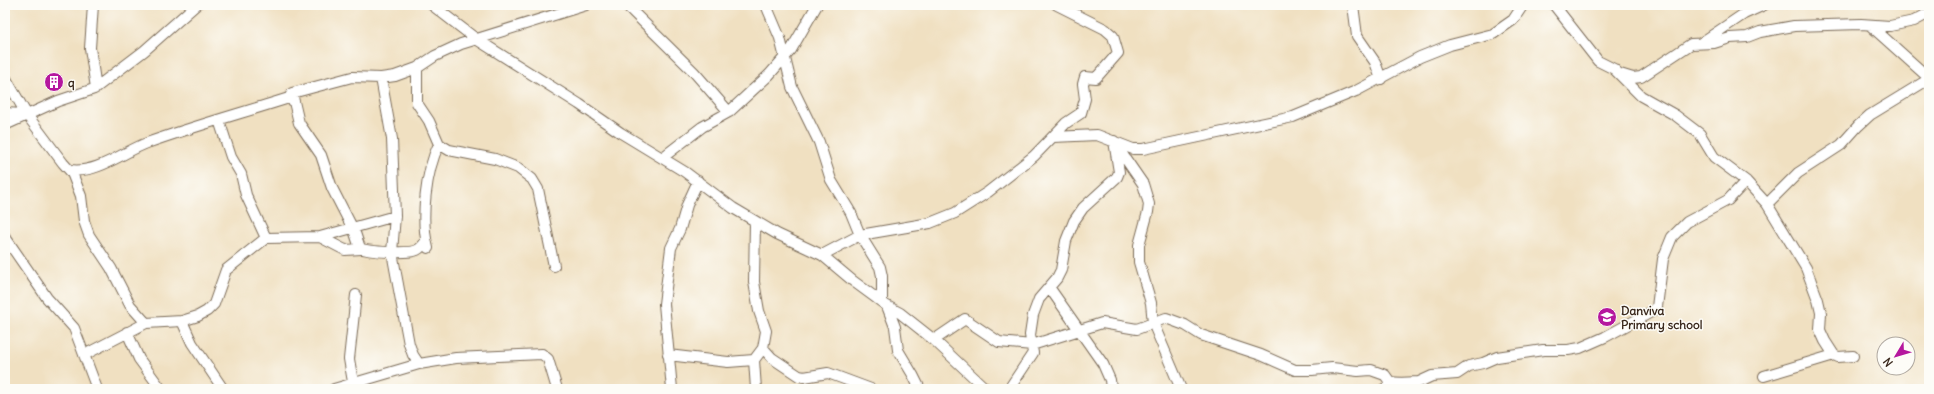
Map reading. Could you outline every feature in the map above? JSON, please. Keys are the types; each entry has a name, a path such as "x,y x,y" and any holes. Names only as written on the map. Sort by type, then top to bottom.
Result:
{"street":[{"path":"93,5 90,48 96,88"},
{"path":"5,125 58,101 96,88 144,51 196,5"},
{"path":"432,5 476,39 698,181 722,200 777,234 822,255 934,340 986,389"},
{"path":"70,170 91,168 148,143 290,98 292,93 352,77 381,78 395,76 417,68 449,49 556,10 586,5"},
{"path":"626,5 694,72 729,112"},
{"path":"766,5 780,38 792,87 819,142 831,180 852,213 860,235 880,267 885,304 895,327 898,350 920,389"},
{"path":"662,158 702,128 729,112 785,58 817,5"},
{"path":"822,255 860,235 921,226 955,213 988,192 1020,168 1066,123 1081,113 1085,99 1083,84 1085,77 1096,78 1118,53 1115,40 1105,29 1057,5"},
{"path":"1353,5 1357,36 1375,62 1381,79"},
{"path":"1053,137 1097,135 1133,149 1154,148 1268,124 1299,115 1381,79 1420,57 1450,45 1493,34 1513,20 1523,5"},
{"path":"1554,5 1598,61 1614,69 1641,96 1675,115 1700,134 1714,156 1746,181 1767,204 1806,268 1821,313 1820,333 1834,355"},
{"path":"1701,43 1744,14 1764,5"},
{"path":"1620,74 1633,78 1641,77 1689,45 1714,43 1730,38 1747,37 1760,32 1794,26 1861,24 1871,26 1901,24 1914,21 1929,13"},
{"path":"1767,204 1798,173 1841,146 1858,126 1870,115 1929,78 1871,26"},
{"path":"417,68 417,102 429,121 439,144 449,150 488,157 511,165 523,171 532,179 539,196 554,266"},
{"path":"5,77 27,115 62,163 70,170 81,196 84,221 89,235 111,268 130,305 146,323"},
{"path":"381,78 392,139 395,216 392,252 409,344 419,364"},
{"path":"292,93 299,123 321,155 332,188 340,202 361,249"},
{"path":"5,113 27,115"},
{"path":"219,120 231,157 241,174 246,195 266,238"},
{"path":"1009,389 1024,365 1032,357 1033,351 1030,325 1033,315 1039,299 1061,270 1066,241 1077,217 1083,208 1117,177 1118,172 1114,142"},
{"path":"1114,142 1143,184 1149,204 1139,245 1139,257 1151,303 1154,323 1180,389"},
{"path":"320,237 345,250 361,249 392,252 416,251 427,245 425,201 434,153 439,144"},
{"path":"672,389 664,304 671,248 680,229 687,205 698,181"},
{"path":"934,340 965,319 999,342 1032,345 1102,322 1137,329 1166,318 1174,320 1201,335 1261,355 1295,370 1332,368 1358,372 1371,370 1384,376 1390,382 1418,382 1432,376 1457,374 1469,366 1483,364 1497,357 1543,350 1568,350 1580,348 1605,337 1653,311 1657,307 1665,253 1672,237 1687,222 1728,200 1746,181"},
{"path":"84,355 146,323 182,321 198,316 207,311 214,304 226,270 266,238 320,237 351,227 395,216"},
{"path":"755,221 754,282 759,311 766,331 763,348 754,360 756,389"},
{"path":"5,237 47,298 71,324 97,389"},
{"path":"1049,287 1103,364 1110,380 1111,389"},
{"path":"353,382 350,359 356,295"},
{"path":"182,321 192,343 223,389"},
{"path":"127,332 139,359 161,389"},
{"path":"763,348 772,358 799,376 804,377 828,373 871,389"},
{"path":"334,389 353,382 419,364 468,357 542,354 548,360 556,389"},
{"path":"668,355 728,362 754,360"},
{"path":"1764,376 1834,355 1838,357 1853,356"},
{"path":"1384,389 1401,382"}],"place":[{"name":"q","path":"54,82"},
{"name":"Danviva Primary school","path":"1607,317"}]}
